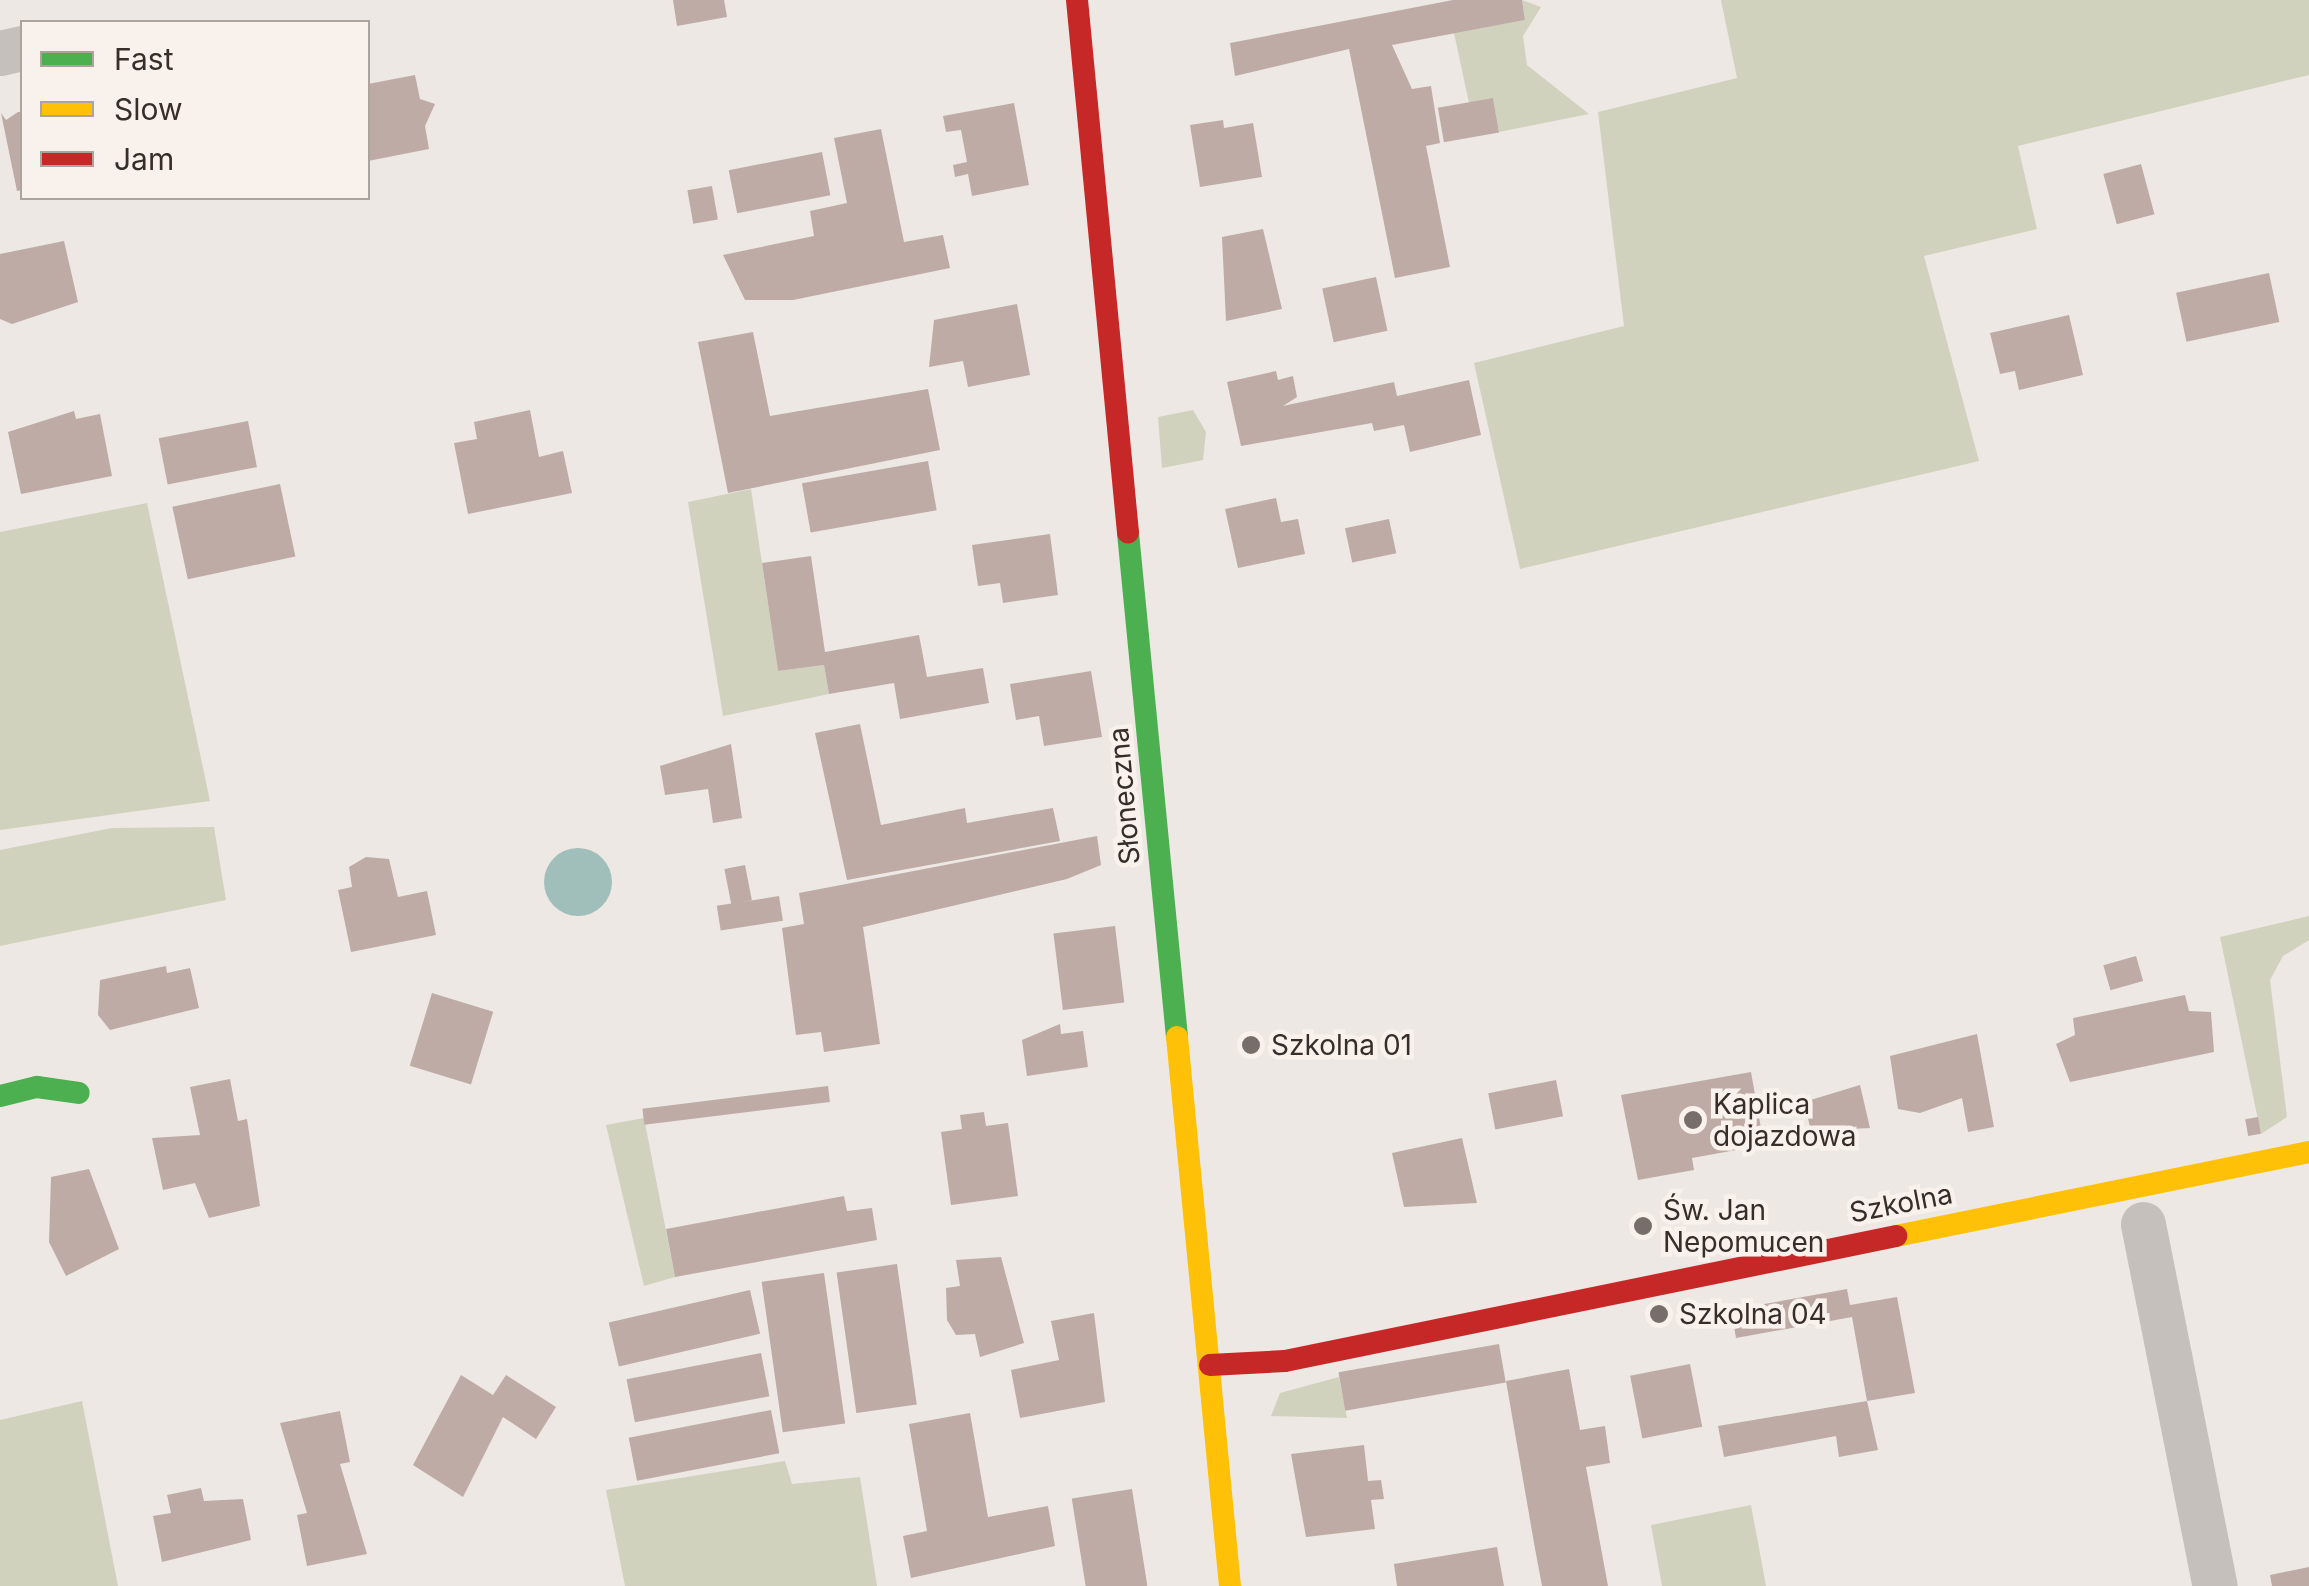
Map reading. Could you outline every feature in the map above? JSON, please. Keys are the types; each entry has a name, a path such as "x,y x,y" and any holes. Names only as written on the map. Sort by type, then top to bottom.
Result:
{"main road":[{"name":"Słoneczna","path":"1077,0 1230,1586"},
{"path":"0,1096 37,1087 79,1093"},
{"name":"Szkolna","path":"1210,1365 1285,1361 2309,1152"}],"street":[{"path":"2143,1224 2215,1586"}],"green space":[{"path":"1522,0 1541,7 1523,36 1527,65 1589,114 1499,132 1493,99 1469,103 1454,33 1525,20"},
{"path":"1721,0 2309,0 2309,75 2018,146 2037,229 1924,256 1979,461 1520,569 1474,363 1624,326 1598,112 1737,78"},
{"path":"1193,410 1206,432 1203,460 1162,468 1158,417"},
{"path":"751,489 778,671 824,665 829,694 723,716 688,502"},
{"path":"147,503 210,801 0,830 0,532"},
{"path":"214,827 226,900 0,946 0,850 112,828"},
{"path":"2309,916 2309,940 2283,956 2270,980 2287,1117 2261,1134 2220,937"},
{"path":"644,1118 675,1277 644,1286 606,1125"},
{"path":"1339,1377 1347,1418 1271,1416 1280,1393"},
{"path":"82,1401 118,1586 0,1586 0,1420"},
{"path":"785,1461 792,1484 860,1477 877,1586 625,1586 606,1490"},
{"path":"1751,1505 1766,1586 1662,1586 1651,1525"}],"water":[{"path":"578,848 602,858 612,882 602,906 578,916 554,906 544,882 554,858"}],"building":[{"path":"673,0 724,0 727,17 677,26"},
{"path":"1453,0 1522,0 1525,20 1392,45 1412,89 1431,86 1440,143 1426,146 1450,267 1395,278 1349,49 1235,76 1230,43"},
{"path":"415,75 420,99 435,104 425,126 429,149 370,161 370,84"},
{"path":"1493,98 1499,132 1444,142 1438,108"},
{"path":"1014,103 1029,185 972,196 968,174 955,177 953,165 967,162 961,130 946,132 943,116"},
{"path":"20,112 17,191 1,113 6,120"},
{"path":"1223,120 1224,128 1253,123 1262,177 1200,187 1190,125"},
{"path":"881,129 904,242 943,235 950,268 793,300 745,300 723,255 814,236 810,211 847,203 834,138"},
{"path":"822,152 830,195 737,213 729,170"},
{"path":"2141,164 2154,214 2117,224 2103,174"},
{"path":"712,186 718,219 693,224 687,190"},
{"path":"1263,229 1282,309 1226,321 1222,237"},
{"path":"64,241 78,302 12,324 0,319 0,254"},
{"path":"2269,273 2279,322 2186,342 2176,293"},
{"path":"1376,277 1387,331 1334,342 1322,288"},
{"path":"1017,304 1030,375 968,387 963,361 929,367 934,320"},
{"path":"2069,315 2083,375 2019,390 2015,371 2000,374 1990,333"},
{"path":"753,332 770,416 928,389 940,450 728,493 698,342"},
{"path":"1276,371 1278,380 1293,376 1297,397 1283,406 1394,382 1397,396 1469,380 1481,435 1410,452 1404,425 1374,431 1372,423 1241,446 1227,382"},
{"path":"530,410 539,457 563,451 572,493 468,514 454,443 477,439 474,422"},
{"path":"74,411 76,419 100,414 112,476 21,494 8,432"},
{"path":"248,421 257,467 168,485 159,438"},
{"path":"928,461 937,510 811,532 802,483"},
{"path":"280,484 295,556 188,579 172,507"},
{"path":"1276,498 1281,522 1298,519 1305,554 1238,568 1225,509"},
{"path":"1389,519 1396,553 1352,563 1345,528"},
{"path":"1050,534 1058,595 1003,603 1000,583 978,586 972,545"},
{"path":"811,556 825,652 919,635 927,677 983,668 989,703 900,719 894,683 829,694 824,665 778,671 762,563"},
{"path":"1091,671 1102,737 1044,746 1039,716 1016,720 1010,684"},
{"path":"860,724 881,825 965,808 967,823 1053,808 1060,841 847,880 815,733"},
{"path":"731,744 742,818 713,823 708,789 665,795 660,766"},
{"path":"1097,836 1101,865 1067,879 863,927 880,1044 824,1052 821,1032 796,1035 782,928 804,924 799,893"},
{"path":"366,857 389,859 398,897 427,891 436,935 351,952 338,890 352,887 349,867"},
{"path":"745,865 752,900 731,904 724,869"},
{"path":"779,896 783,921 721,931 717,906"},
{"path":"1115,926 1124,1002 1063,1010 1053,934"},
{"path":"2136,956 2143,981 2110,990 2103,965"},
{"path":"166,966 167,973 190,968 199,1008 110,1030 98,1015 100,980"},
{"path":"432,993 493,1012 471,1084 410,1066"},
{"path":"2185,995 2189,1011 2211,1012 2214,1052 2070,1082 2056,1044 2075,1035 2073,1018"},
{"path":"1060,1024 1061,1034 1083,1031 1088,1067 1027,1076 1022,1040"},
{"path":"1977,1034 1994,1127 1968,1132 1962,1098 1920,1113 1898,1109 1890,1056"},
{"name":"Kaplica dojazdowa","path":"1751,1072 1764,1145 1692,1158 1694,1170 1638,1180 1621,1095"},
{"path":"230,1079 238,1121 247,1119 260,1206 209,1218 195,1183 163,1190 152,1138 200,1135 190,1087"},
{"path":"1556,1080 1563,1116 1495,1129 1488,1093"},
{"path":"1860,1085 1870,1128 1811,1131 1804,1102"},
{"path":"828,1086 830,1102 644,1125 642,1109"},
{"path":"984,1112 986,1126 1008,1123 1018,1196 951,1205 941,1132 962,1129 960,1115"},
{"path":"2258,1117 2261,1134 2248,1136 2245,1119"},
{"path":"1462,1138 1477,1203 1404,1207 1392,1153"},
{"path":"89,1169 119,1249 66,1276 49,1242 51,1177"},
{"path":"844,1196 847,1211 872,1208 877,1240 675,1277 666,1229"},
{"path":"1001,1257 1024,1343 980,1357 975,1334 956,1335 947,1320 946,1288 960,1286 956,1260"},
{"path":"897,1264 917,1405 856,1413 837,1272"},
{"path":"824,1273 845,1424 783,1432 762,1282"},
{"path":"1847,1289 1850,1305 1897,1297 1915,1393 1867,1401 1852,1317 1736,1338 1731,1310"},
{"path":"750,1290 760,1334 619,1366 609,1323"},
{"path":"1094,1313 1105,1402 1020,1418 1011,1370 1059,1360 1051,1321"},
{"path":"1499,1344 1506,1382 1345,1411 1338,1372"},
{"path":"761,1353 769,1396 635,1422 627,1379"},
{"path":"1690,1364 1702,1427 1642,1438 1630,1376"},
{"path":"1569,1369 1580,1430 1605,1426 1610,1463 1586,1467 1608,1586 1542,1586 1534,1543 1506,1381"},
{"path":"461,1375 493,1395 506,1375 556,1407 536,1439 503,1417 463,1497 413,1465"},
{"path":"1867,1401 1878,1450 1839,1457 1836,1436 1724,1457 1718,1426"},
{"path":"771,1410 779,1453 637,1481 629,1438"},
{"path":"340,1411 350,1462 340,1464 367,1554 307,1566 297,1515 307,1513 280,1423"},
{"path":"970,1413 988,1517 1048,1506 1055,1546 911,1578 903,1536 927,1531 909,1424"},
{"path":"1364,1445 1368,1481 1381,1480 1384,1499 1371,1500 1375,1529 1306,1537 1291,1454"},
{"path":"201,1488 204,1501 243,1499 251,1540 162,1562 153,1516 171,1513 167,1495"},
{"path":"1132,1489 1147,1586 1086,1586 1072,1499"},
{"path":"1497,1547 1504,1586 1397,1586 1394,1564"},
{"path":"2309,1567 2309,1586 2272,1586 2270,1575"}],"traffic: fast":[{"path":"1128,533 1177,1037"},
{"path":"0,1096 37,1087 79,1093"}],"traffic: slow":[{"path":"1177,1037 1230,1586"},
{"path":"1896,1236 2309,1152"}],"traffic: jam":[{"path":"1077,0 1128,533"},
{"path":"1210,1365 1285,1361 1896,1236"}],"place":[{"name":"Szkolna 01","path":"1251,1045"},
{"name":"Kaplica dojazdowa","path":"1693,1120"},
{"name":"Św. Jan Nepomucen","path":"1643,1226"},
{"name":"Szkolna 04","path":"1659,1314"}]}
